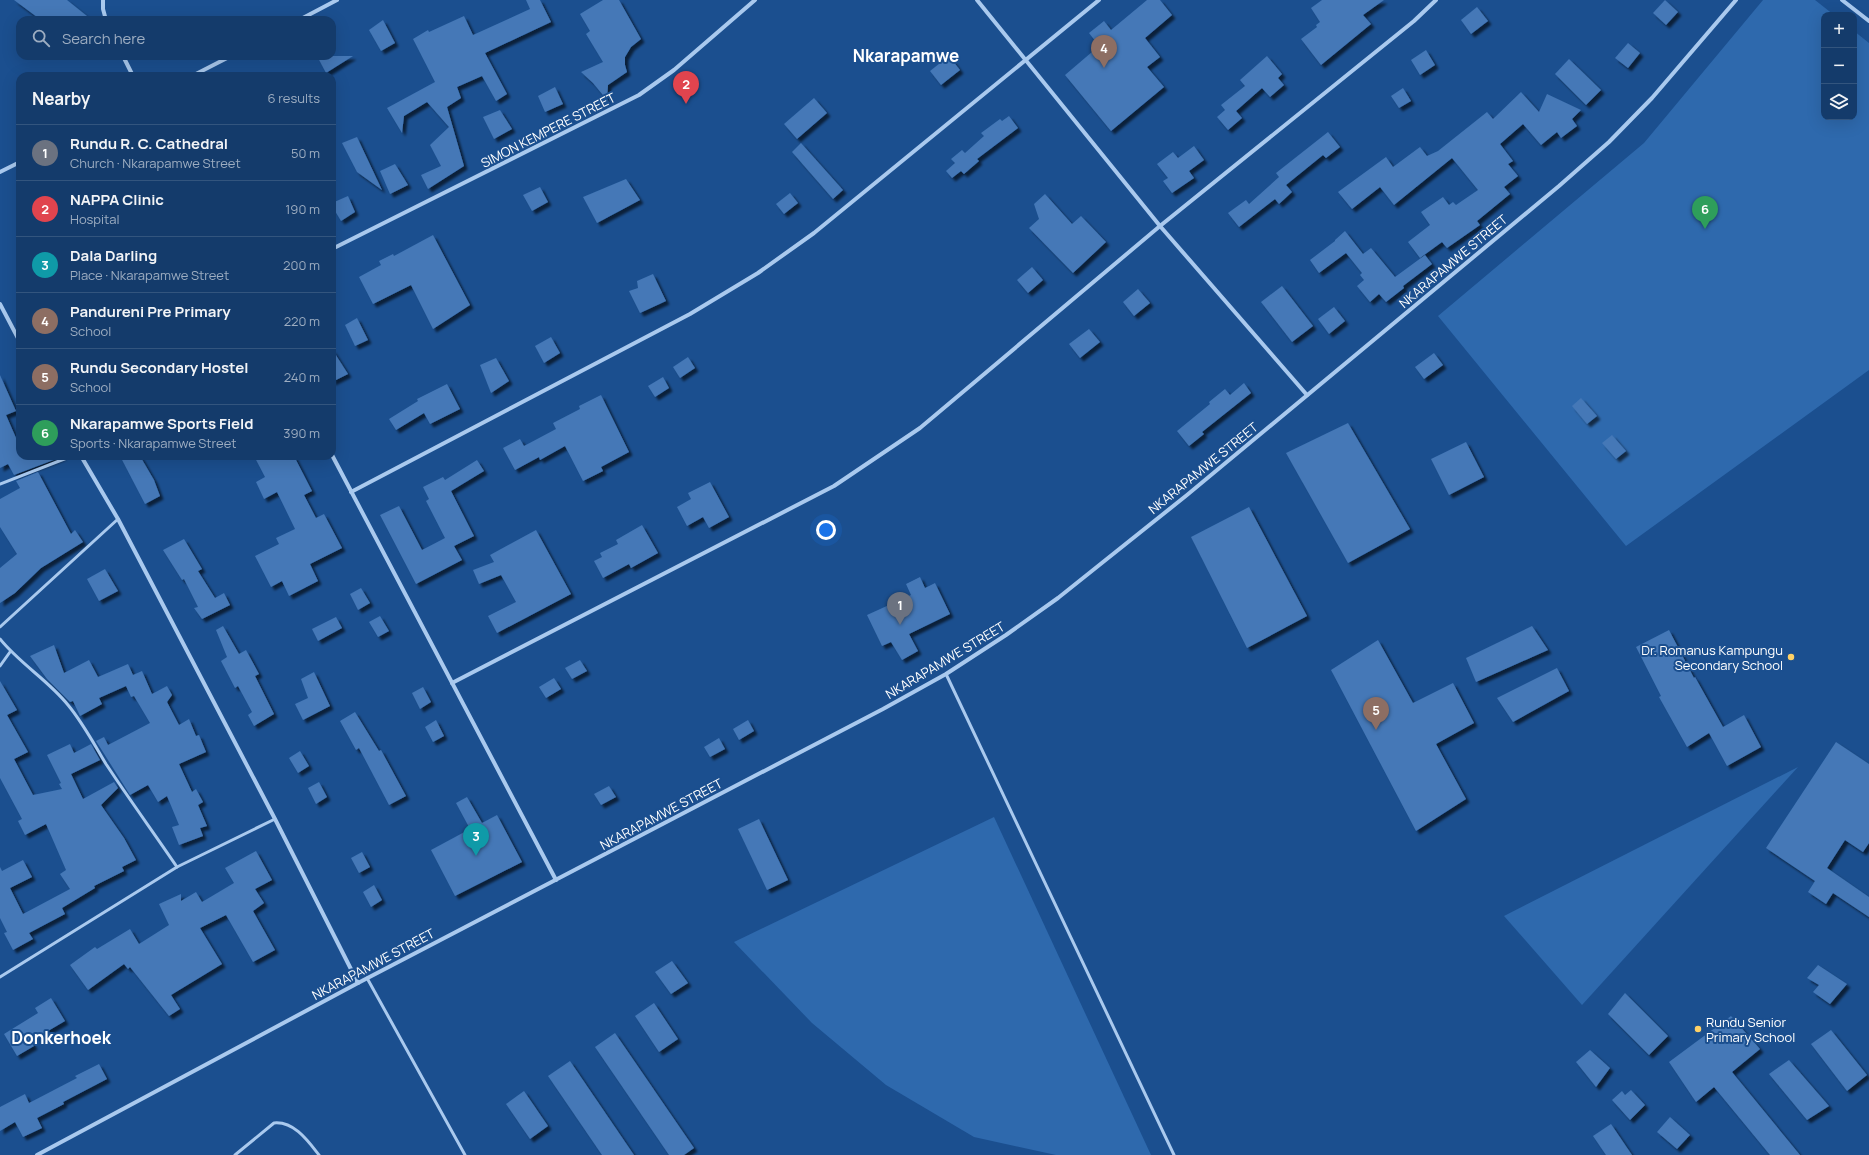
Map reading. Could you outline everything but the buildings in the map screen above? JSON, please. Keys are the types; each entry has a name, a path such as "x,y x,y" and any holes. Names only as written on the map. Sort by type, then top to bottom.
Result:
{"street":[{"path":"103,0 105,16"},
{"path":"307,16 337,0"},
{"name":"SIMON KEMPERE STREET","path":"336,247 639,95 674,70 755,0"},
{"path":"977,0 1160,226 1307,395"},
{"path":"351,492 690,314 758,273 814,233 1027,60 1098,0"},
{"path":"452,683 805,501 860,469 920,428 1160,226 1414,21 1436,0"},
{"name":"NKARAPAMWE STREET","path":"37,1155 367,978 883,709 946,674 1006,635 1058,598 1560,186 1609,142 1652,98 1736,0"},
{"path":"1842,0 1868,20"},
{"path":"125,60 131,72"},
{"path":"200,72 222,60"},
{"path":"0,172 16,164"},
{"path":"0,304 16,334"},
{"path":"83,460 118,520 275,819 358,983"},
{"path":"335,460 556,880"}],"lane":[{"path":"0,484 62,460"},
{"path":"0,627 118,520"},
{"path":"0,639 10,652 51,687 68,704 95,742 115,776 178,867"},
{"path":"0,666 10,652"},
{"path":"946,674 1174,1155"},
{"path":"0,977 178,867 275,819"},
{"path":"367,978 465,1155"},
{"path":"236,1155 274,1123 282,1123 305,1136 319,1155"}],"shaded area":[{"path":"1763,0 1815,0 1830,12 1821,12 1821,120 1857,120 1857,33 1869,43 1869,370 1626,546 1438,316 1644,143"},
{"path":"1798,767 1582,1005 1504,916"},
{"path":"994,817 1151,1155 1056,1155 974,1137 886,1085 812,1023 734,942"}],"place":[{"name":"Pandureni Pre Primary","path":"1104,68"},
{"name":"NAPPA Clinic","path":"686,104"},
{"name":"Nkarapamwe Sports Field","path":"1705,229"},
{"name":"Rundu R. C. Cathedral","path":"900,625"},
{"name":"Dr. Romanus Kampungu Secondary School","path":"1791,657"},
{"name":"Rundu Secondary Hostel","path":"1376,730"},
{"name":"Dala Darling","path":"476,856"},
{"name":"Rundu Senior Primary School","path":"1698,1029"}],"district":[{"name":"Nkarapamwe","path":"906,56"},
{"name":"Donkerhoek","path":"61,1038"}]}
